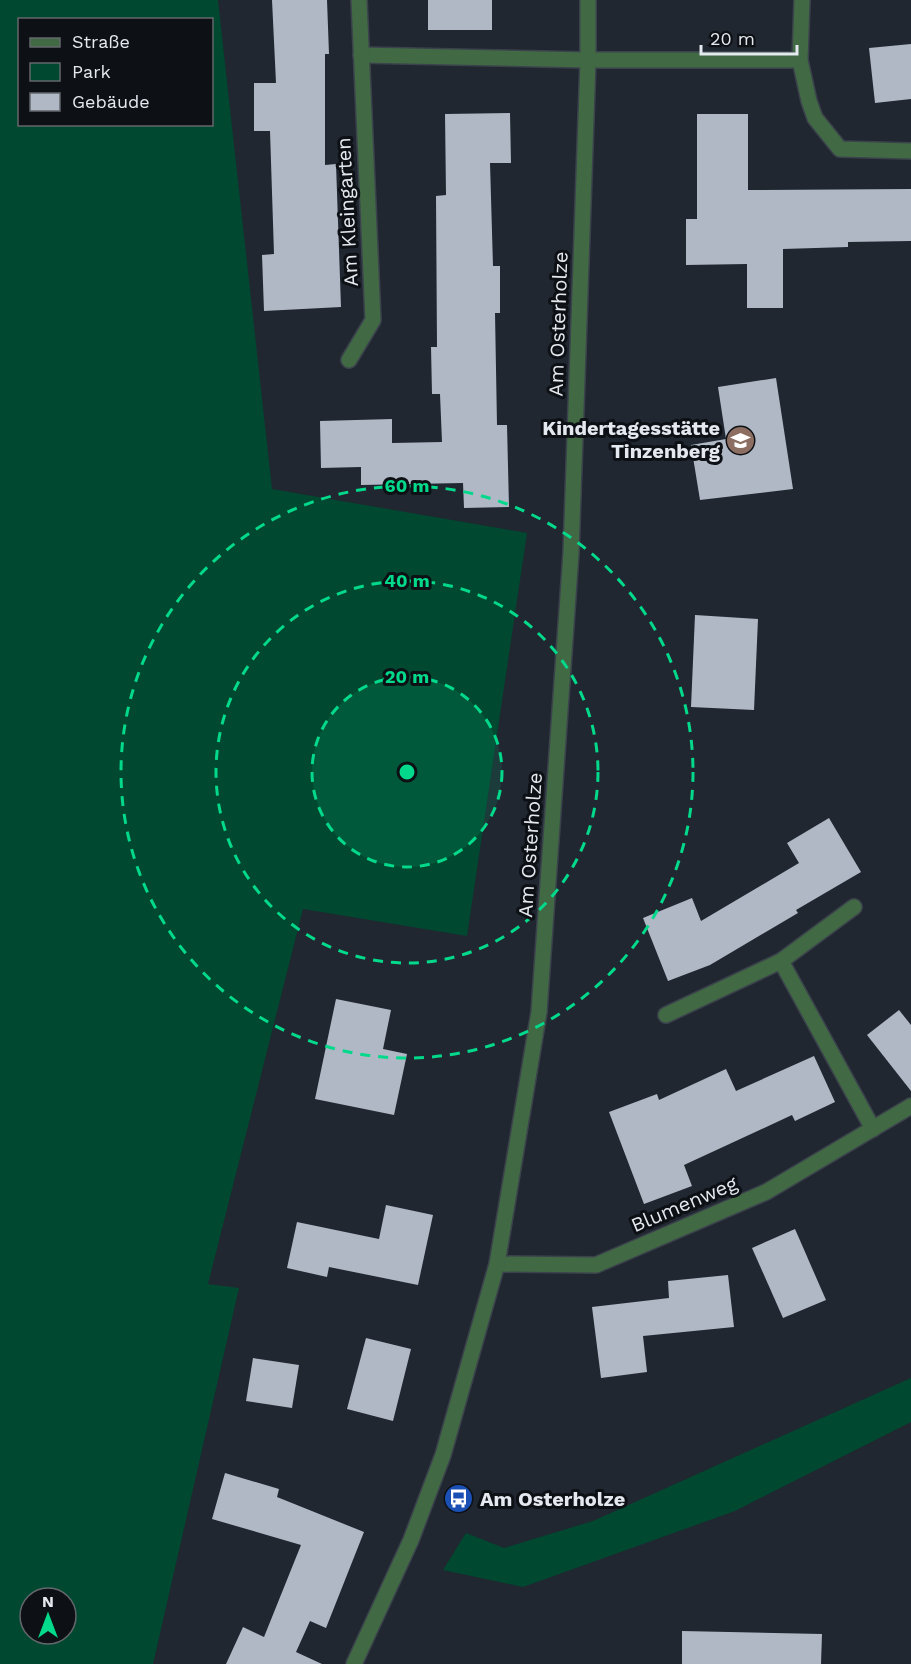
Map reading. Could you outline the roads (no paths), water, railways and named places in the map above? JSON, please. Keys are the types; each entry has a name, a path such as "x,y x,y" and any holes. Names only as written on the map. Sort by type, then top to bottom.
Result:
{"street":[{"name":"Am Kleingarten","path":"349,360 373,320 359,0"},
{"name":"Am Osterholze","path":"354,1664 411,1540 443,1455 497,1264 540,1000 571,554 588,60 588,0"},
{"path":"802,0 800,60 815,118 840,149 911,151"},
{"path":"361,55 588,60 800,60"},
{"path":"666,1015 781,961 854,907"},
{"path":"781,961 873,1129"},
{"name":"Blumenweg","path":"497,1264 596,1264 765,1192 911,1106"}],"place":[{"name":"Kindertagesstätte Tinzenberg","path":"741,440"},
{"name":"Am Osterholze","path":"459,1499"}]}
